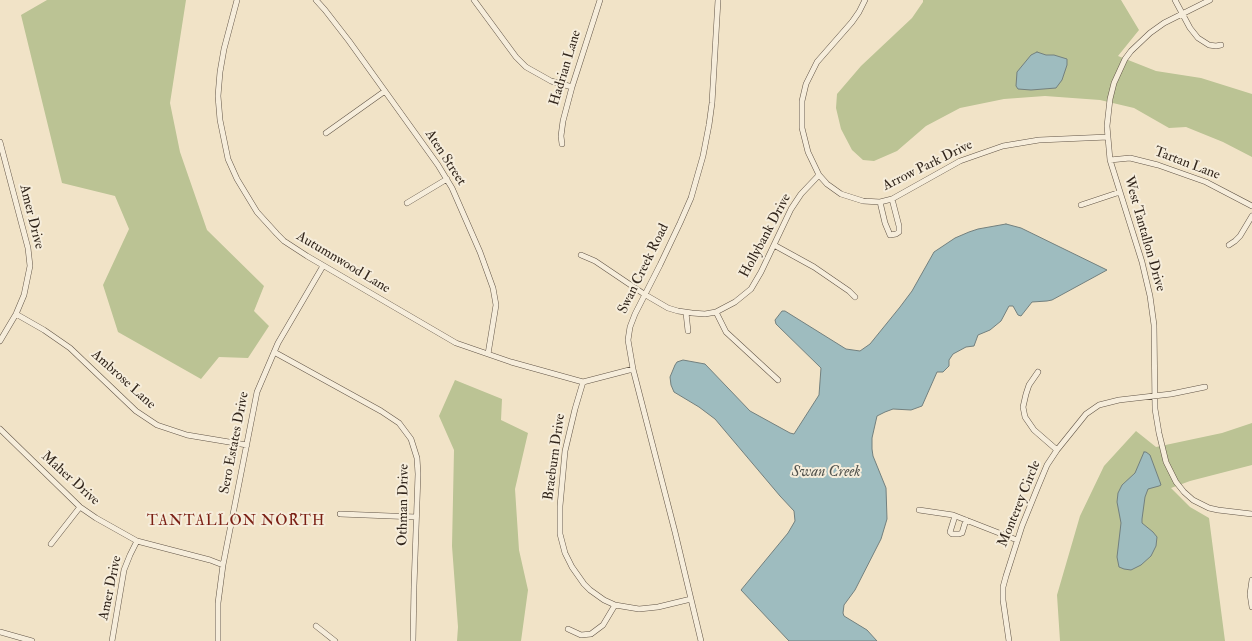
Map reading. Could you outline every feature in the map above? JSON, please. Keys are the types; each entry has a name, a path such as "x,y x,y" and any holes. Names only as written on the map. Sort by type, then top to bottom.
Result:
{"street":[{"name":"Autumnwood Lane","path":"237,0 224,50 219,86 220,120 228,159 247,196 270,227 284,241 297,250 451,341 511,362 583,382"},
{"name":"Aten Street","path":"316,0 335,22 447,180 467,221 493,288 496,304 488,354"},
{"path":"474,0 520,62 541,76 572,87"},
{"name":"Hadrian Lane","path":"562,144 561,136 563,121 572,87 600,0"},
{"name":"Swan Creek Road","path":"701,641 672,517 633,369 628,340 635,314 680,223 690,198 703,156 709,129 712,103 718,0"},
{"name":"Arrow Park Drive","path":"865,0 852,22 817,62 804,92 801,120 808,152 819,175 832,188 846,196 863,201 880,202 892,199 960,161 1003,146 1039,140 1108,137"},
{"path":"1175,0 1181,14 1190,28 1202,41 1212,46 1221,45"},
{"name":"West Tantallon Drive","path":"1210,0 1181,14 1150,33 1139,42 1125,59 1114,83 1110,100 1107,126 1110,160 1142,262 1150,296 1154,325 1156,422 1163,451 1171,473 1179,485 1194,500 1209,508 1227,512 1252,514"},
{"path":"326,133 385,91"},
{"name":"Amer Drive","path":"0,142 3,164 28,248 29,260 29,274 26,288 16,314 0,341"},
{"name":"Tartan Lane","path":"1110,160 1130,158 1158,165 1206,182 1252,206"},
{"name":"Hollybank Drive","path":"581,255 595,261 644,294 668,308 686,313 705,314 716,312 735,302 751,289 758,278 796,201 819,175"},
{"path":"407,203 447,180"},
{"path":"1081,206 1120,192"},
{"path":"880,202 890,236 899,232 899,226 892,199"},
{"path":"1229,244 1235,242 1240,236 1252,216"},
{"path":"774,246 814,267 849,291 855,297"},
{"name":"Sero Estates Drive","path":"218,641 218,615 223,564 257,392 282,336 323,266"},
{"path":"716,312 726,332 778,380"},
{"path":"686,313 688,331"},
{"name":"Ambrose Lane","path":"16,314 70,348 136,411 157,425 187,435 247,445"},
{"name":"Othman Drive","path":"274,352 373,406 402,426 411,439 417,458 418,474 413,641"},
{"path":"583,382 633,369"},
{"path":"1038,372 1029,385 1026,394 1023,407 1024,417 1034,430 1057,450"},
{"name":"Braeburn Drive","path":"583,382 574,409 565,451 561,493 560,529 565,552 575,572 590,590 604,600 615,605 639,609 658,607 691,599"},
{"name":"Monterey Circle","path":"1009,641 1003,600 1003,587 1017,540 1040,479 1057,450 1086,414 1099,405 1119,400 1205,387"},
{"name":"Maher Drive","path":"0,429 80,507 107,525 137,541 223,564"},
{"path":"51,544 80,507"},
{"path":"919,510 955,516 1017,540"},
{"path":"340,514 416,517"},
{"path":"955,516 950,532 952,534 962,533 966,520"},
{"name":"Amer Drive","path":"112,641 123,576 130,555 137,541"},
{"path":"1252,580 1250,594 1252,607"},
{"path":"568,629 576,634 591,634 603,625 615,605"},
{"path":"316,626 335,641"},
{"path":"0,632 32,641"}],"green space":[{"path":"47,0 186,0 170,103 180,152 207,230 264,286 254,311 269,326 248,358 219,357 201,379 118,332 103,285 129,229 115,196 62,183 21,15"},
{"path":"923,0 1121,0 1139,30 1118,56 1156,71 1201,78 1252,94 1252,157 1223,142 1186,127 1169,128 1134,108 1100,100 1045,96 1004,99 960,108 926,126 897,151 874,161 863,160 852,150 841,129 836,108 837,94 861,66 912,18"},
{"path":"455,380 502,399 501,420 528,433 515,489 519,550 528,590 521,641 457,641 458,627 452,546 454,450 439,416"},
{"path":"1252,423 1252,465 1190,481 1171,488 1190,507 1209,518 1225,641 1060,641 1057,595 1080,516 1104,466 1136,431 1156,447 1222,433"}],"water":[{"path":"1037,52 1067,59 1067,65 1062,80 1056,88 1031,90 1018,89 1016,86 1017,72 1031,55"},
{"name":"Swan Creek","path":"1006,224 1021,228 1107,270 1052,300 1032,302 1021,316 1018,315 1013,306 1009,306 1001,321 990,330 978,335 974,346 966,347 953,354 949,360 949,366 943,372 937,372 922,406 911,410 893,409 877,416 872,438 872,449 873,456 886,488 887,519 881,539 855,590 844,605 843,613 844,616 867,630 877,641 789,641 741,590 788,533 795,521 794,511 715,419 699,407 674,392 670,377 675,365 677,362 683,360 705,364 750,411 794,434 819,395 821,368 776,324 775,320 782,311 785,311 846,349 860,351 870,344 912,291 934,252 955,238 969,232"},
{"path":"1144,452 1150,455 1161,485 1148,489 1145,497 1142,523 1157,537 1156,546 1151,556 1141,565 1131,570 1119,567 1117,557 1121,523 1117,502 1118,493 1122,485 1135,473"}],"district":[{"name":"TANTALLON NORTH","path":"236,522"}]}
